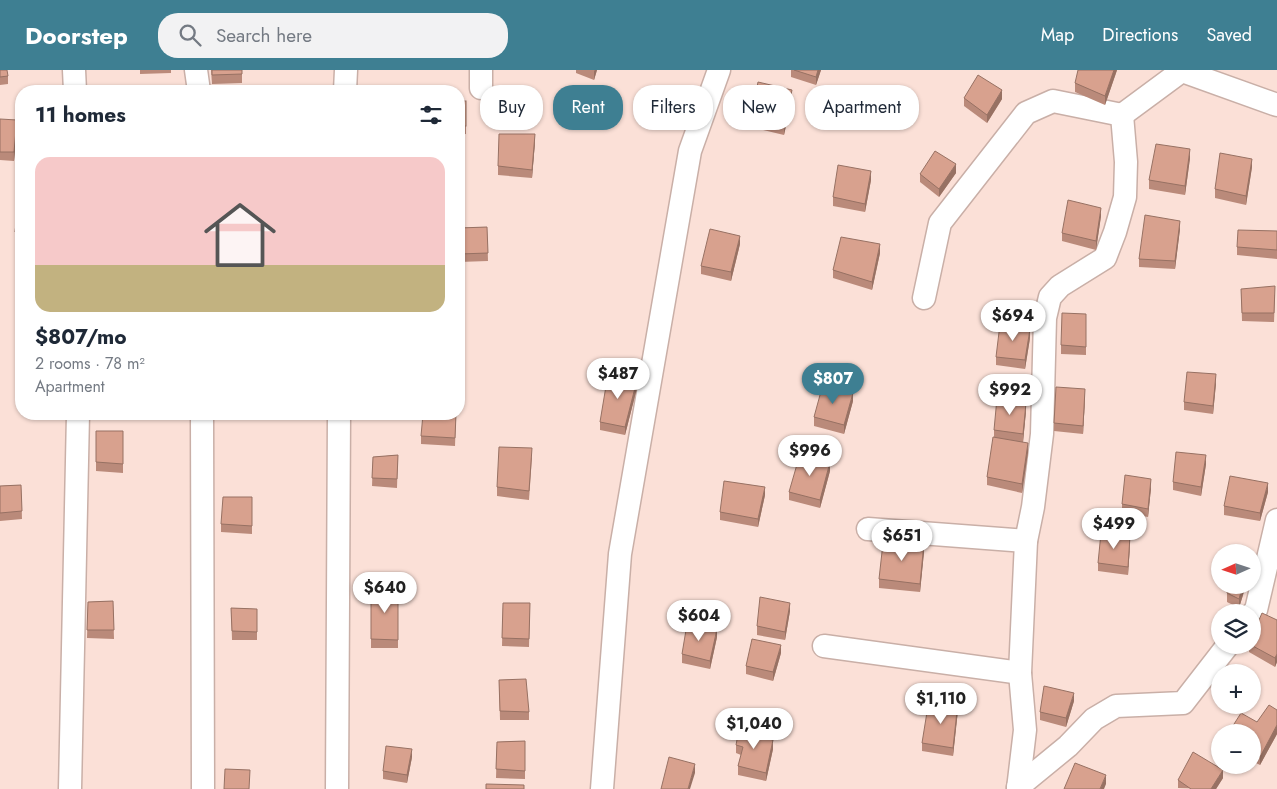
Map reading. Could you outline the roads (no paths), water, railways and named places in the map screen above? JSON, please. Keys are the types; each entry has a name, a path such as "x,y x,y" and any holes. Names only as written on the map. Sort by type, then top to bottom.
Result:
{"street":[{"path":"74,70 75,85"},
{"path":"196,70 198,85"},
{"path":"345,85 346,70"},
{"path":"602,789 620,554 690,151 719,70"},
{"path":"924,298 940,223 1026,113 1053,101 1122,116 1183,70 1277,105"},
{"path":"1018,788 1025,730 1020,673 1026,541 1033,507 1042,434 1047,311 1050,297 1060,286 1105,258 1125,197 1126,162 1122,116"},
{"path":"70,789 78,420"},
{"path":"202,420 203,789"},
{"path":"337,789 339,420"},
{"path":"1257,604 1277,520"},
{"path":"868,529 1026,541"},
{"path":"824,646 1020,673"},
{"path":"1018,788 1068,746 1094,719 1116,706 1183,702 1221,654"}]}
